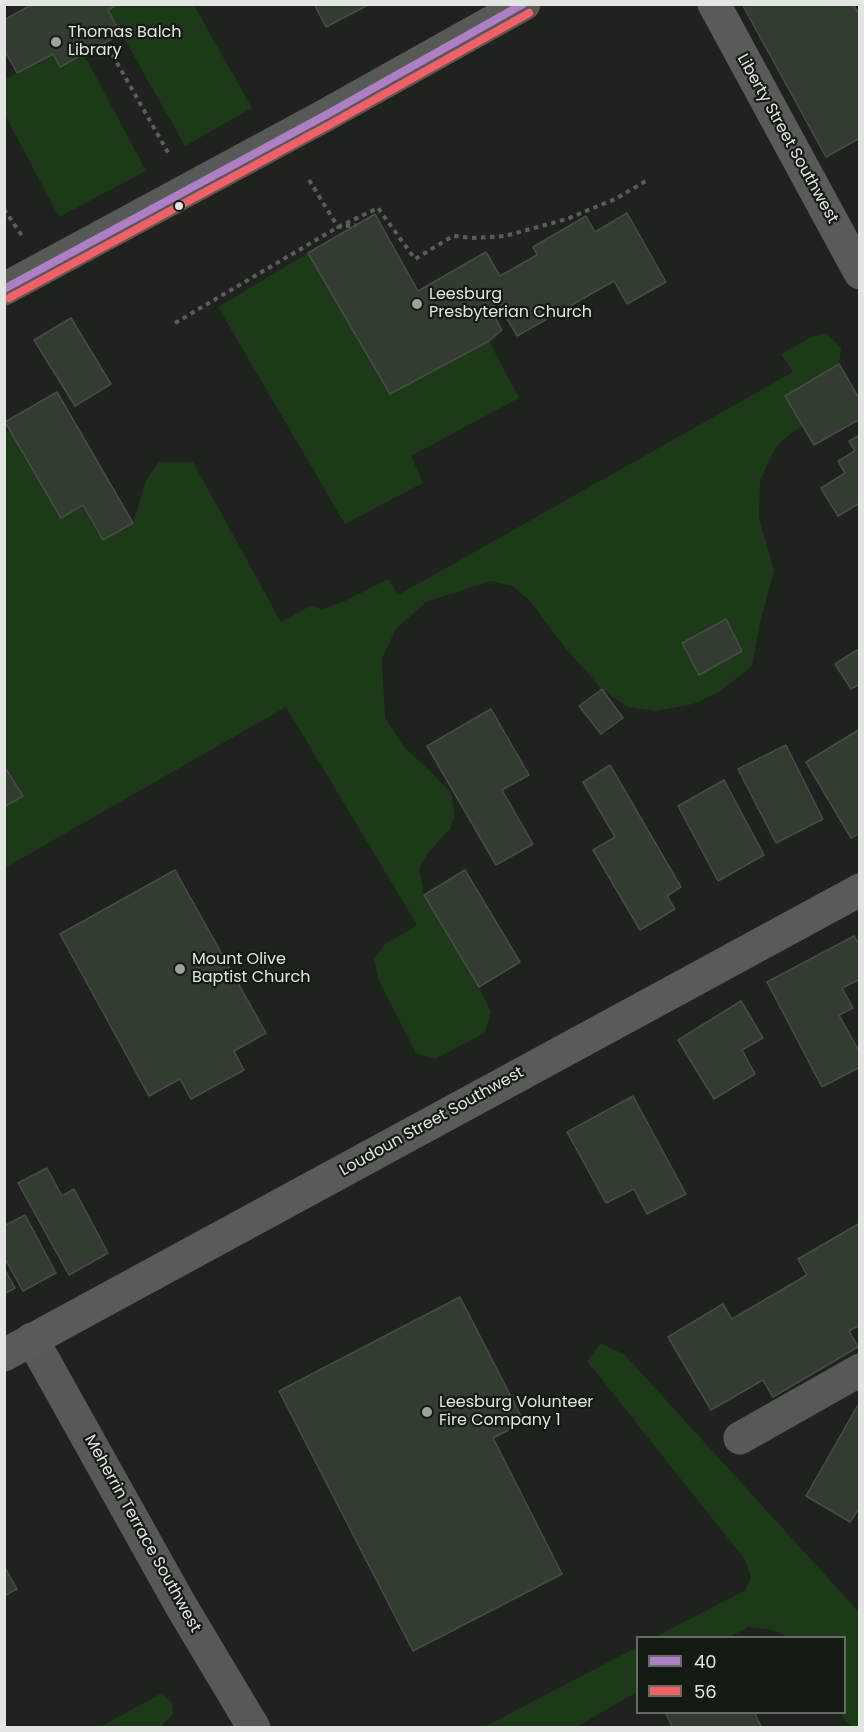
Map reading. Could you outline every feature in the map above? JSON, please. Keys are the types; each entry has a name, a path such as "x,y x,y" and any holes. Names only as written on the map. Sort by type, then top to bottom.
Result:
{"main road":[{"path":"4,289 324,116 524,4"},
{"name":"Liberty Street Southwest","path":"714,4 860,273"},
{"name":"Loudoun Street Southwest","path":"18,1347 860,890"}],"street":[{"name":"Meherrin Terrace Southwest","path":"18,1347 180,1604 254,1728"},
{"path":"740,1438 860,1370"}],"path":[{"path":"108,46 173,162"},
{"path":"309,180 338,227"},
{"path":"175,323 338,227 378,208 415,259 453,236 474,238 505,236 567,219 615,199 646,181"},
{"path":"4,209 26,241"},
{"path":"338,227 356,225"}],"green space":[{"path":"118,5 194,5 252,108 185,146 108,10"},
{"path":"53,54 60,67 84,54 146,171 59,217 5,115 4,80"},
{"path":"308,253 390,394 489,341 519,398 411,456 423,483 345,524 218,307"},
{"path":"826,333 841,348 839,364 803,426 786,437 775,449 760,480 759,519 774,570 760,623 752,666 719,692 693,704 656,711 627,707 602,689 566,649 530,601 513,586 491,581 426,602 396,629 382,658 385,718 404,747 451,793 455,814 450,829 428,853 419,869 424,895 479,987 491,1012 485,1033 435,1059 416,1053 379,981 374,959 385,944 417,925 286,707 5,868 5,807 23,796 5,766 4,434 10,430 61,518 83,505 103,540 133,523 146,480 159,462 193,462 281,622 310,606 322,609 343,602 388,579 398,595 793,372 781,354 811,337","holes":["726,620 742,651 698,674 682,643"]},
{"path":"601,1343 625,1355 859,1612 859,1727 851,1727 841,1714 846,1714 846,1636 786,1636 774,1630 748,1627 732,1636 657,1636 744,1591 751,1579 746,1561 587,1361"},
{"path":"636,1648 636,1693 576,1727 484,1727"},
{"path":"162,1693 172,1703 173,1714 162,1726 100,1727"}],"building":[{"name":"Thomas Balch Library","path":"33,4 118,4 108,10 121,34 60,67 53,54 17,73 4,49 4,20"},
{"path":"314,4 370,4 326,27"},
{"path":"742,4 853,4 860,16 860,138 826,157"},
{"name":"Leesburg Presbyterian Church","path":"627,213 666,282 627,304 614,281 517,336 498,303 490,308 502,330 489,341 390,394 308,253 375,214 418,291 486,252 500,276 537,255 533,247 586,216 595,232"},
{"path":"71,318 111,384 75,406 34,340"},
{"path":"839,364 860,400 860,419 814,445 785,396"},
{"path":"57,392 133,523 103,540 83,505 61,518 5,422"},
{"path":"860,435 860,503 838,516 821,488 845,473 838,461 855,451 849,441"},
{"path":"726,619 742,651 699,675 682,643"},
{"path":"857,650 860,654 860,684 851,689 835,664"},
{"path":"602,689 623,718 601,734 579,706"},
{"path":"491,709 529,775 502,790 533,844 496,865 427,746"},
{"path":"860,729 860,833 851,838 806,762"},
{"path":"786,745 823,819 776,843 738,769"},
{"path":"610,765 681,887 667,896 675,909 640,930 593,850 615,837 583,782"},
{"path":"4,766 23,796 4,807"},
{"path":"724,780 764,855 718,881 678,806"},
{"path":"175,870 266,1033 234,1051 244,1070 191,1099 180,1079 149,1096 60,934"},
{"path":"465,870 520,962 479,987 424,895"},
{"path":"854,936 860,946 860,979 842,988 853,1008 839,1015 860,1053 860,1067 822,1087 767,982"},
{"path":"741,1001 763,1038 742,1050 755,1074 714,1099 678,1040"},
{"path":"633,1096 686,1194 647,1214 634,1189 606,1203 567,1132"},
{"path":"47,1168 62,1196 74,1189 108,1253 69,1275 18,1183"},
{"path":"25,1215 56,1273 23,1291 4,1257 4,1226"},
{"path":"860,1223 860,1325 849,1331 858,1347 773,1397 763,1380 711,1410 668,1337 723,1304 732,1319 807,1275 798,1259"},
{"path":"4,1268 15,1288 4,1294"},
{"path":"460,1297 524,1422 493,1438 562,1574 413,1651 279,1391"},
{"path":"858,1405 860,1406 860,1507 850,1522 806,1496"},
{"path":"4,1566 17,1589 4,1596"},
{"path":"666,1714 755,1714 762,1728 673,1728"}],"transit line":[{"name":"40","path":"4,289 324,116 523,4"},
{"name":"56","path":"9,298 329,125 529,13"}],"place":[{"name":"Thomas Balch Library","path":"56,42"},
{"name":"Leesburg Presbyterian Church","path":"417,304"},
{"name":"Mount Olive Baptist Church","path":"180,969"},
{"name":"Leesburg Volunteer Fire Company 1","path":"427,1412"}]}
